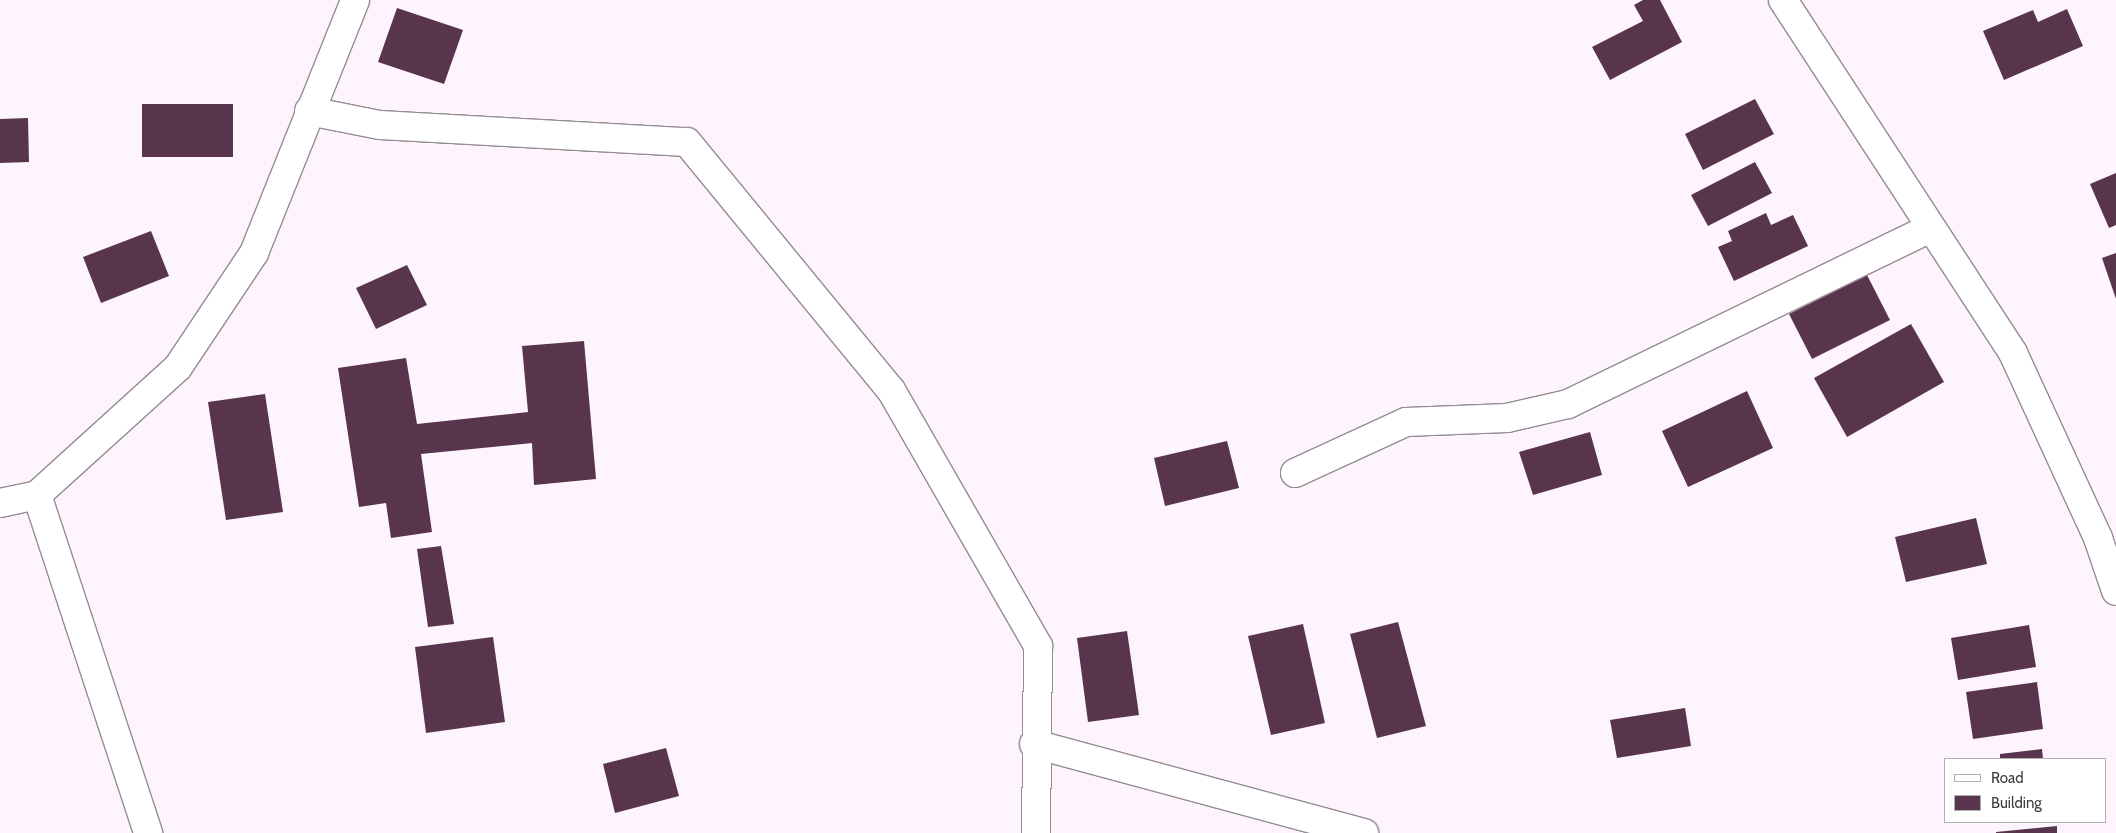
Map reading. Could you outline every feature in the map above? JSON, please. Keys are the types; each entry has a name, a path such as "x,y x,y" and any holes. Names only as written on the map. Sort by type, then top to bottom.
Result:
{"street":[{"path":"0,503 37,495 178,367 254,253 309,111 355,0"},
{"path":"1783,0 2013,353 2098,538 2116,591"},
{"path":"309,111 380,125 687,142 901,407 1038,646 1034,744 1036,833"},
{"path":"1295,473 1406,422 1507,418 1568,404 1931,228"},
{"path":"37,495 148,833"},
{"path":"1034,744 1364,833"}],"building":[{"path":"1643,0 1660,0 1682,42 1610,80 1592,47 1643,21 1634,5"},
{"path":"397,8 463,30 444,84 378,62"},
{"path":"2067,9 2083,46 2004,80 1983,31 2033,10 2038,22"},
{"path":"1755,99 1774,134 1703,170 1685,134"},
{"path":"142,104 233,104 233,157 142,157"},
{"path":"28,118 29,162 0,163 0,119"},
{"path":"1755,162 1772,193 1708,226 1691,195"},
{"path":"2116,173 2116,225 2109,228 2090,184"},
{"path":"1766,213 1771,225 1793,215 1808,246 1734,281 1718,247 1732,241 1728,231"},
{"path":"151,231 169,276 101,303 83,257"},
{"path":"2116,253 2116,299 2102,258"},
{"path":"407,265 427,305 376,329 356,288"},
{"path":"1867,275 1890,320 1812,359 1789,314"},
{"path":"1911,324 1944,382 1847,437 1814,378"},
{"path":"584,341 596,479 534,485 532,443 421,454 432,532 391,538 386,503 359,507 338,368 406,358 417,424 528,412 522,346"},
{"path":"1747,391 1773,448 1688,487 1662,431"},
{"path":"265,394 283,512 226,520 208,402"},
{"path":"1590,432 1602,475 1533,495 1519,452"},
{"path":"1227,441 1239,488 1165,506 1154,458"},
{"path":"1976,518 1987,564 1906,582 1895,537"},
{"path":"441,546 454,624 428,627 417,549"},
{"path":"1398,622 1426,726 1377,738 1350,634"},
{"path":"1303,624 1325,723 1271,735 1248,636"},
{"path":"2029,625 2036,667 1958,680 1951,638"},
{"path":"1127,631 1139,715 1088,722 1077,638"},
{"path":"493,637 505,722 426,733 415,647"},
{"path":"2037,682 2043,729 1973,739 1966,692"},
{"path":"1685,708 1691,746 1617,758 1610,720"},
{"path":"666,748 679,796 615,813 603,764"},
{"path":"2042,749 2043,758 2000,758 2000,754"},
{"path":"2057,826 2057,833 1996,833 1996,832"}]}
